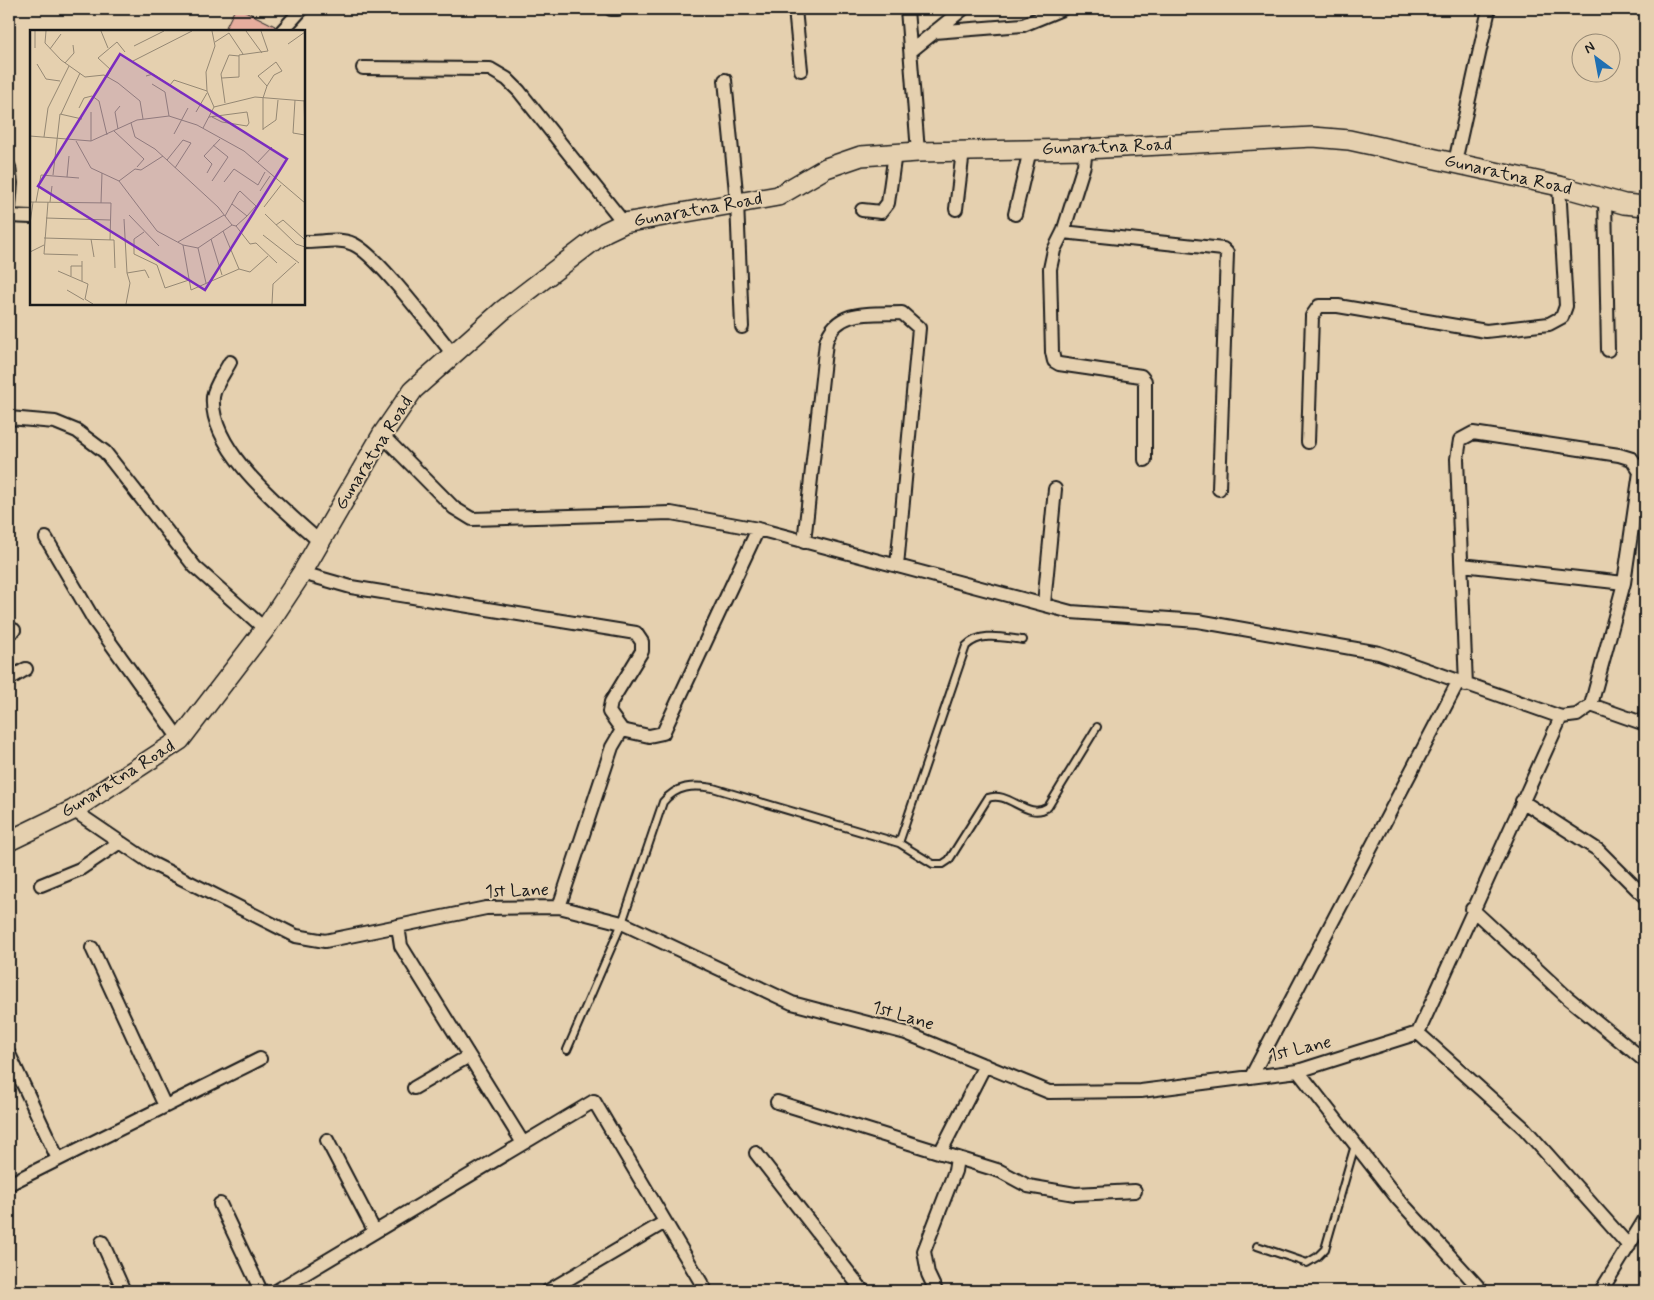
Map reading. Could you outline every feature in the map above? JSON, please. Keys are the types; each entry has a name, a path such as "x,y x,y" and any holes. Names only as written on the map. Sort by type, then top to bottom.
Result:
{"street":[{"path":"283,30 302,9"},
{"path":"610,9 618,9"},
{"path":"795,9 801,70"},
{"path":"907,9 918,152"},
{"path":"911,51 963,9"},
{"path":"934,32 1023,25 1062,9"},
{"path":"1455,162 1489,9"},
{"path":"363,68 490,68 507,79 519,91 624,223"},
{"path":"725,80 737,202 742,327"},
{"name":"Gunaratna Road","path":"9,841 74,810 180,740 265,629 302,573 382,435 413,390 502,311 605,232 624,223 778,196 826,168 862,156 918,152 1086,149 1313,137 1349,140 1455,162 1559,186 1624,204 1645,206"},
{"path":"1086,149 1084,165 1063,232 1054,250 1050,269 1052,352 1054,360 1059,364 1140,376 1145,381 1145,460"},
{"path":"1015,214 1030,150"},
{"path":"956,209 962,151"},
{"path":"862,210 881,212 888,203 895,153"},
{"path":"9,167 11,183 9,208"},
{"path":"1308,442 1312,316 1319,306 1338,306 1486,331 1549,324 1562,317 1566,306 1559,186"},
{"path":"1605,199 1608,350"},
{"path":"9,216 30,217"},
{"path":"1063,232 1223,249 1227,253 1219,489"},
{"path":"305,242 337,241 353,243 363,250 381,267 453,354"},
{"path":"804,542 826,342 829,331 836,322 862,314 902,313 919,328 896,566"},
{"path":"230,362 213,395 214,411 221,432 243,470 320,542"},
{"path":"9,418 54,422 77,431 105,452 195,567 265,629"},
{"path":"382,435 454,508 472,518 671,513 758,529 1071,612 1198,621 1379,653 1462,683 1561,717 1576,715 1591,705 1624,583 1640,472 1632,459 1619,455 1473,433 1460,440 1457,459 1462,566 1462,683 1250,1077"},
{"path":"1044,604 1055,489"},
{"path":"302,573 351,587 636,633 642,642 642,651 611,702 609,712 622,730 649,736 663,733 758,529"},
{"path":"46,538 94,620 180,740"},
{"path":"1462,566 1624,583"},
{"path":"9,679 26,669"},
{"path":"1591,705 1645,724"},
{"path":"1561,717 1472,909 1418,1033 1524,1128 1629,1246"},
{"path":"559,907 612,747 622,730"},
{"path":"1522,801 1598,850 1645,897"},
{"name":"1st Lane","path":"74,810 151,863 296,936 325,941 486,908 559,907 622,923 792,1003 906,1033 1049,1092 1140,1091 1298,1072 1418,1033"},
{"path":"41,886 80,869 120,842"},
{"path":"1472,909 1568,998 1645,1061"},
{"path":"398,926 401,946 523,1143"},
{"path":"92,948 164,1106"},
{"path":"9,1054 58,1159"},
{"path":"414,1088 469,1056"},
{"path":"9,1184 260,1059"},
{"path":"940,1153 985,1065"},
{"path":"1298,1072 1398,1199 1482,1291"},
{"path":"276,1291 594,1101 706,1291"},
{"path":"777,1102 1000,1172 1028,1186 1040,1189 1075,1194 1135,1191"},
{"path":"327,1140 375,1232"},
{"path":"756,1153 863,1291"},
{"path":"936,1291 928,1274 924,1251 955,1171 957,1158"},
{"path":"220,1204 261,1291"},
{"path":"1600,1291 1645,1219"},
{"path":"548,1291 665,1222"},
{"path":"102,1242 124,1291"}],"lane":[{"path":"899,844 966,646 978,638 1023,640"},
{"path":"567,1050 622,923 663,802 678,790 691,785 713,788 899,844 933,864 943,864 949,860 988,798 999,797 1034,812 1042,811 1048,807 1097,727"},
{"path":"1257,1246 1307,1263 1325,1249 1355,1145"}],"building":[{"path":"235,9 241,9 275,26 274,30 224,30"}]}
